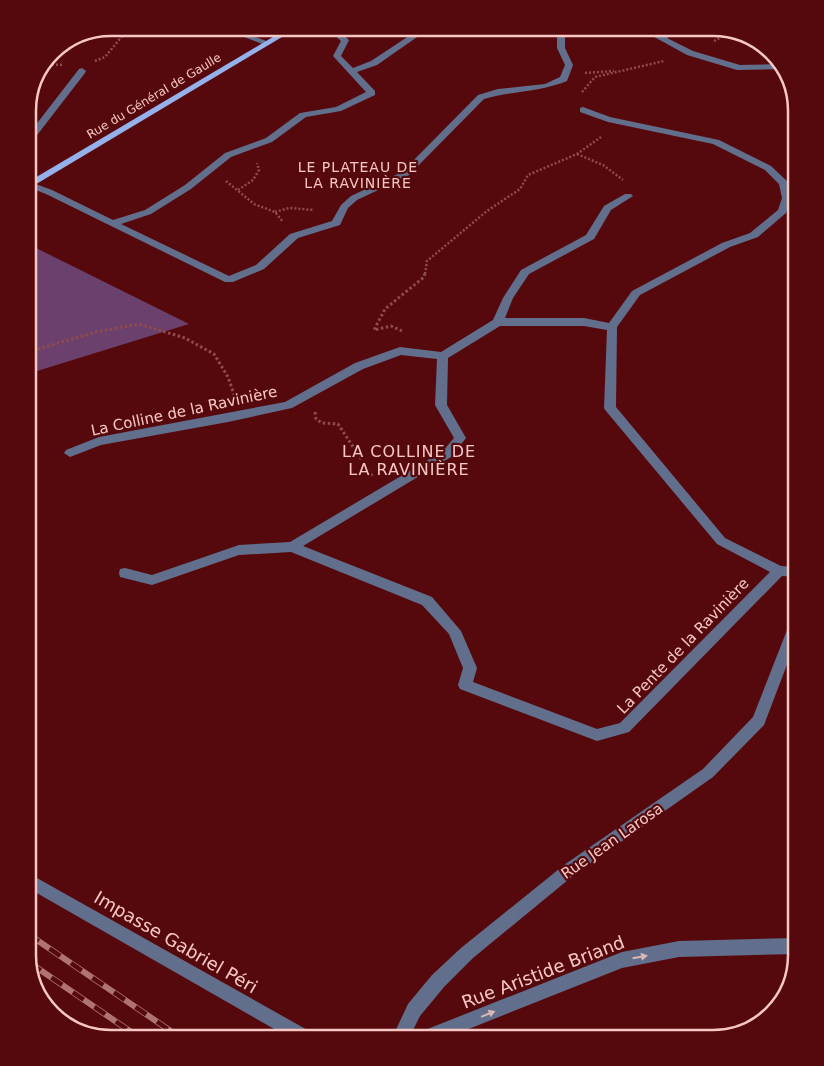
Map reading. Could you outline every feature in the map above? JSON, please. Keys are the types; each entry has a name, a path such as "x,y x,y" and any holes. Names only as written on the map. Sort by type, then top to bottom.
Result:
{"main road":[{"name":"Rue du Général de Gaulle","path":"36,181 280,36"}],"street":[{"path":"246,36 268,44"},
{"path":"113,224 148,212 188,187 228,155 269,140 303,115 338,109 372,93 337,56 345,40 340,36"},
{"path":"352,71 374,63 414,36"},
{"path":"36,188 229,280 260,266 294,236 336,222 344,207 354,198 405,174 481,97 498,92 547,86 564,79 569,65 561,48 561,36"},
{"path":"662,37 690,53 740,68 773,67"},
{"path":"36,131 82,71"},
{"path":"125,573 152,580 239,550 292,547 447,454 460,438 442,405 443,356 498,322 584,322 612,327 636,293 726,245 754,236 783,211 787,198 784,183 768,168 716,142 608,119 583,110"},
{"path":"498,322 508,298 525,272 590,237 607,208 628,196"},
{"name":"La Pente de la Ravinière","path":"612,327 610,408 721,541 778,571 788,572"},
{"name":"La Colline de la Ravinière","path":"70,453 99,441 242,415 288,404 359,366 400,351 443,356"},
{"name":"La Pente de la Ravinière","path":"292,547 427,601 454,631 470,668 465,685 596,735 624,728 778,571"},
{"name":"Rue Jean Larosa","path":"404,1030 414,1010 438,981 467,953 569,870 708,773 759,721 788,646"},
{"name":"Impasse Gabriel Péri","path":"36,885 290,1030"},
{"name":"Rue Aristide Briand","path":"446,1030 622,960 680,949 788,946"}],"path":[{"path":"583,110 578,103 582,91 595,77 690,53"},
{"path":"579,74 625,70"},
{"path":"419,354 409,337 401,330 392,326 374,330 385,309 424,277 428,261 488,211 520,189 528,175 577,154 604,135 608,119"},
{"path":"238,190 253,180 259,170 253,146"},
{"path":"577,154 603,166 628,183 628,196"},
{"path":"208,171 227,181 254,204 275,212 281,220"},
{"path":"36,350 96,332 139,324 185,338 214,354 228,377 242,415"},
{"path":"322,422 338,424 384,492"}],"shaded area":[{"path":"36,248 189,324 37,371"}],"railway":[{"path":"36,939 169,1030"},
{"path":"38,968 128,1030"}],"district":[{"name":"LE PLATEAU DE LA RAVINIÈRE","path":"358,176"},
{"name":"LA COLLINE DE LA RAVINIÈRE","path":"409,460"}]}
